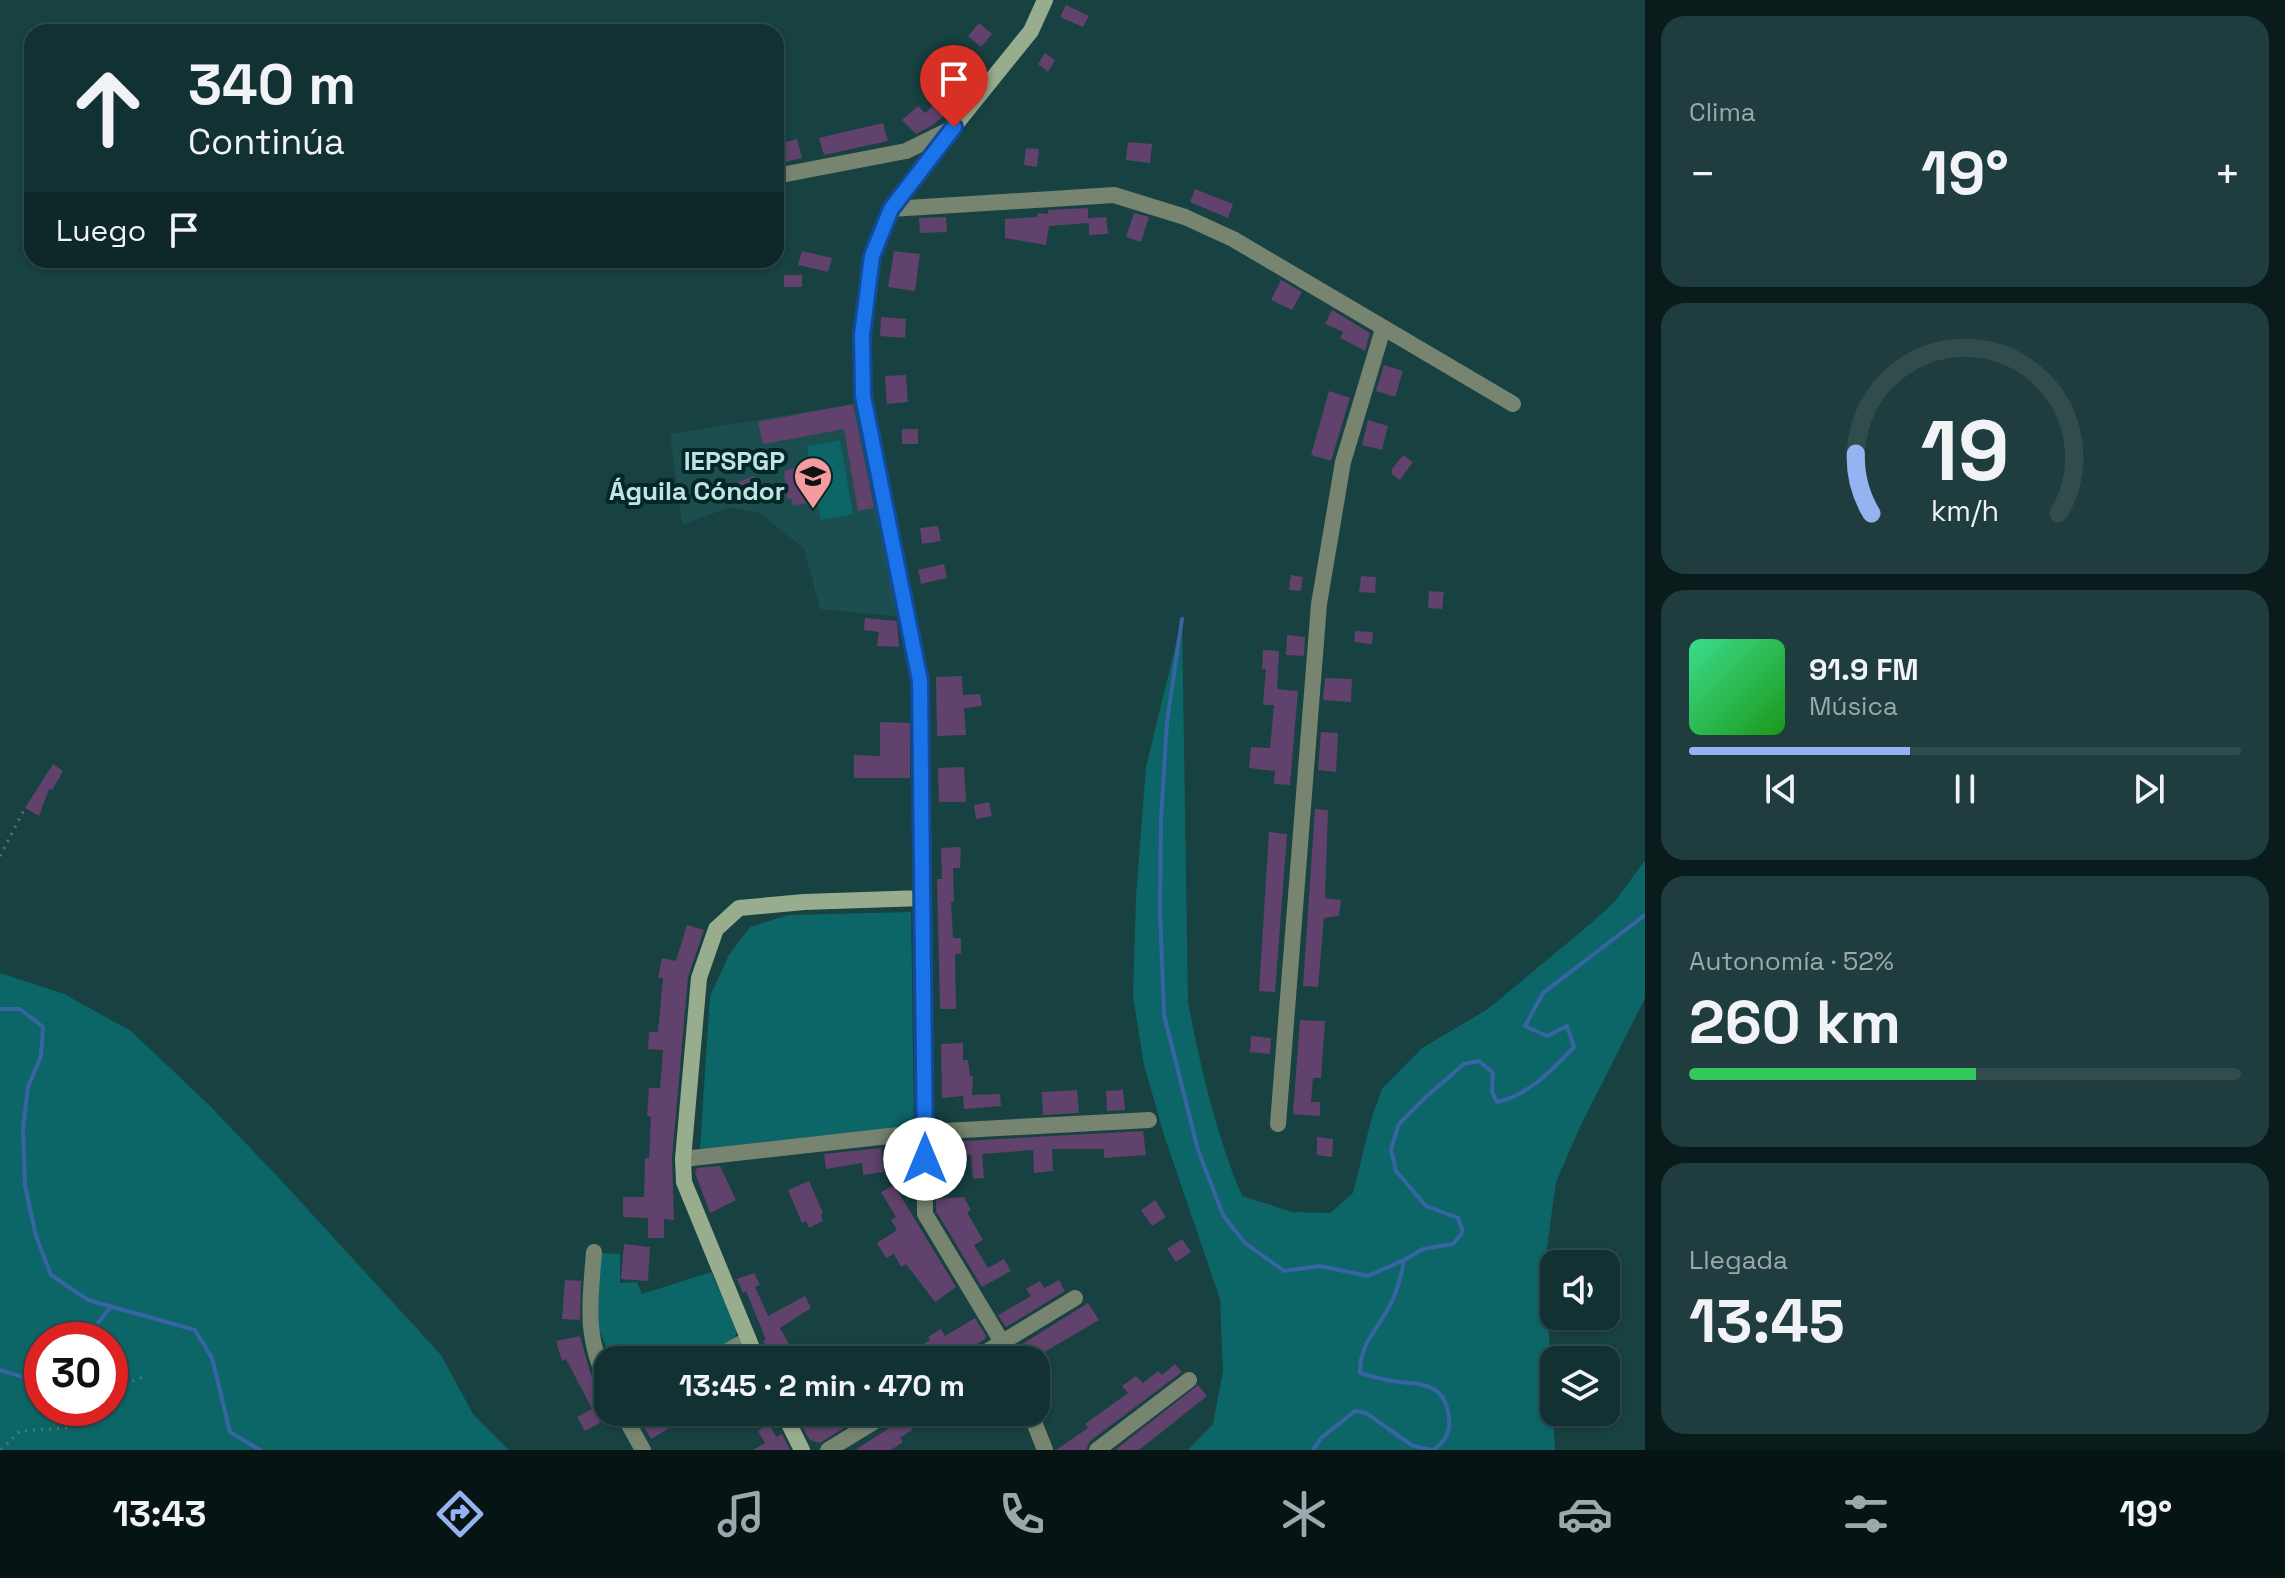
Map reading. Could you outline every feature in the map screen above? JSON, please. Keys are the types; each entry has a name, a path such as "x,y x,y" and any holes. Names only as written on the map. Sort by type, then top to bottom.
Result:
{"street":[{"path":"1004,1346 925,1214 920,681 863,396 862,335 872,256 891,209 1031,31 1045,0"},
{"path":"784,174 906,151 954,127"},
{"path":"891,209 1114,195 1185,217 1233,239 1513,404"},
{"path":"1278,1124 1319,604 1343,462 1383,329"},
{"path":"750,1346 684,1182 683,1159 699,978 716,929 739,908 804,902 923,898"},
{"path":"683,1159 925,1132 1149,1120"},
{"path":"594,1252 590,1316 594,1352"},
{"path":"996,1346 1075,1298"},
{"path":"736,1346 747,1340"},
{"path":"1097,1450 1189,1380"},
{"path":"630,1426 643,1450"},
{"path":"790,1426 802,1450"},
{"path":"828,1450 867,1426"},
{"path":"1036,1426 1045,1450"}],"path":[{"path":"0,856 25,808"},
{"path":"128,1383 145,1376"},
{"path":"1,1450 20,1431 71,1426"}],"shaded area":[{"name":"IEPSPGP Águila Cóndor","path":"861,403 902,617 820,609 804,548 759,513 730,507 682,525 670,434"},
{"path":"840,440 853,514 821,520 807,446"},
{"path":"1182,619 1188,1003 1210,1101 1242,1196 1292,1212 1330,1213 1353,1193 1382,1089 1422,1048 1488,1009 1595,920 1616,900 1645,860 1645,998 1556,1182 1547,1250 1540,1250 1540,1330 1549,1330 1549,1346 1540,1346 1540,1426 1554,1426 1555,1450 1188,1450 1213,1424 1223,1371 1220,1299 1165,1138 1144,1065 1133,996 1136,897 1146,767"},
{"path":"911,912 914,1126 700,1149 710,996 729,955 750,927 788,915"},
{"path":"0,973 64,994 131,1031 210,1106 278,1177 441,1355 473,1414 509,1450 0,1450"},
{"path":"600,1253 620,1254 620,1283 637,1282 642,1294 711,1272 737,1330 735,1338 722,1346 606,1346 596,1321"}],"building":[{"path":"1066,5 1089,16 1083,27 1060,17"},
{"path":"979,23 992,34 981,47 968,36"},
{"path":"1045,53 1055,60 1048,72 1038,64"},
{"path":"971,56 987,68 957,104 933,125 916,134 902,120 918,106 925,113 946,94 936,86 947,73 953,78"},
{"path":"883,123 888,141 824,155 819,138"},
{"path":"797,139 802,158 784,162 784,143"},
{"path":"1128,142 1152,144 1150,163 1126,160"},
{"path":"1026,148 1039,149 1037,167 1024,165"},
{"path":"1195,189 1233,204 1228,218 1190,202"},
{"path":"1088,208 1088,218 1106,217 1108,234 1089,235 1089,223 1049,226 1046,245 1005,238 1005,219 1037,217 1038,213 1048,214 1048,210"},
{"path":"1134,213 1149,217 1141,242 1126,237"},
{"path":"946,217 947,232 920,233 919,218"},
{"path":"802,251 832,258 828,272 798,265"},
{"path":"894,251 920,254 915,291 888,287"},
{"path":"784,275 802,275 802,287 784,287"},
{"path":"1281,280 1302,292 1292,310 1271,300"},
{"path":"1332,310 1370,333 1365,351 1340,338 1343,332 1325,324"},
{"path":"881,317 906,319 905,338 880,336"},
{"path":"1384,365 1403,371 1395,397 1376,391"},
{"path":"906,375 908,402 887,404 885,376"},
{"path":"1329,391 1350,398 1331,461 1311,455"},
{"path":"853,404 874,508 858,511 844,429 763,444 758,422"},
{"path":"1368,420 1388,426 1382,450 1362,445"},
{"path":"902,429 918,429 918,444 902,444"},
{"path":"1403,455 1413,462 1400,480 1392,474 1392,469"},
{"path":"801,466 810,502 793,506 791,498 787,499 784,471"},
{"path":"754,476 758,488 742,494 738,482"},
{"path":"938,526 941,541 922,544 920,528"},
{"path":"944,564 947,578 921,584 918,570"},
{"path":"1291,575 1303,577 1301,591 1289,590"},
{"path":"1361,576 1376,577 1375,593 1359,592"},
{"path":"1429,591 1444,592 1442,609 1428,608"},
{"path":"865,618 897,621 899,647 877,646 879,632 864,630"},
{"path":"1355,631 1373,632 1372,644 1354,642"},
{"path":"1287,635 1305,637 1304,656 1286,655"},
{"path":"1263,650 1279,651 1277,689 1298,691 1290,785 1274,784 1275,771 1249,768 1251,747 1270,748 1274,705 1263,705 1266,669 1262,669"},
{"path":"962,676 963,695 980,694 982,706 964,708 966,735 937,736 936,677"},
{"path":"1325,678 1352,679 1351,702 1323,700"},
{"path":"880,722 910,723 910,778 854,778 854,755 880,756"},
{"path":"1321,732 1338,733 1336,772 1318,770"},
{"path":"53,764 63,771 52,790 49,789 39,816 25,808"},
{"path":"964,767 966,802 939,802 938,768"},
{"path":"989,802 992,816 976,819 974,805"},
{"path":"1315,809 1328,810 1325,898 1341,900 1339,916 1324,918 1318,987 1303,986"},
{"path":"1269,832 1287,834 1275,992 1259,991"},
{"path":"961,847 960,868 953,868 954,902 951,902 953,938 961,938 961,954 955,954 956,1009 940,1009 937,879 942,879 941,848"},
{"path":"687,925 704,930 688,977 672,1158 674,1220 664,1219 664,1238 648,1238 648,1218 623,1217 623,1197 644,1197 645,1158 649,1158 651,1117 647,1116 649,1088 660,1088 663,1050 648,1049 649,1032 658,1032 663,978 658,978 662,958 676,961"},
{"path":"1300,1020 1325,1021 1321,1078 1313,1078 1311,1102 1320,1102 1320,1116 1293,1114"},
{"path":"1251,1036 1271,1038 1270,1054 1250,1052"},
{"path":"963,1043 963,1060 968,1060 970,1076 973,1076 972,1095 1000,1094 1001,1106 964,1109 963,1096 942,1098 941,1044"},
{"path":"1077,1090 1079,1113 1043,1115 1042,1092"},
{"path":"1123,1090 1125,1110 1107,1111 1106,1091"},
{"path":"1143,1131 1146,1155 1104,1158 1104,1149 1052,1149 1053,1171 1034,1173 1033,1150 982,1154 984,1178 973,1179 971,1155 947,1157 946,1142"},
{"path":"1317,1137 1333,1139 1332,1157 1317,1155"},
{"path":"881,1148 884,1172 863,1175 862,1163 826,1169 824,1154"},
{"path":"720,1166 736,1200 710,1213 695,1173 697,1168"},
{"path":"809,1181 823,1213 823,1221 809,1228 806,1221 802,1223 788,1190"},
{"path":"894,1185 956,1287 935,1302 906,1264 901,1267 894,1254 886,1258 877,1243 897,1230 891,1220 896,1217 881,1192"},
{"path":"964,1197 971,1210 967,1212 983,1240 974,1245 988,1268 1004,1259 1011,1271 982,1287 936,1211 936,1199"},
{"path":"1155,1200 1166,1217 1152,1226 1141,1210"},
{"path":"1182,1239 1191,1252 1176,1262 1167,1249"},
{"path":"624,1244 650,1247 648,1281 621,1279"},
{"path":"754,1273 760,1285 755,1287 768,1316 805,1296 811,1308 780,1328 790,1346 765,1346 763,1341 766,1340 746,1291 743,1293 737,1279"},
{"path":"565,1280 581,1281 580,1320 562,1319"},
{"path":"1059,1280 1065,1291 1006,1327 998,1315 1031,1296 1026,1289 1040,1281 1044,1288"},
{"path":"1088,1303 1099,1320 1050,1349 1050,1346 1019,1346"},
{"path":"975,1318 986,1336 974,1346 920,1346 941,1329 945,1336"},
{"path":"580,1336 594,1380 594,1426 585,1431 577,1417 592,1409 566,1359 562,1361 556,1341"},
{"path":"1175,1364 1182,1372 1090,1441 1086,1450 1056,1450 1088,1428 1085,1424 1128,1393 1122,1386 1136,1376 1143,1383 1158,1371 1162,1375"},
{"path":"1198,1385 1207,1396 1139,1450 1115,1450"},
{"path":"643,1426 673,1426 651,1439"},
{"path":"770,1426 776,1437 782,1434 790,1450 753,1450 765,1443 758,1431"},
{"path":"847,1426 820,1443 810,1440 803,1428"},
{"path":"892,1426 910,1426 912,1430 900,1438 903,1442 891,1450 855,1450"}],"waterway":[{"path":"1182,619 1167,722 1161,818 1160,911 1164,1015 1198,1150 1223,1215 1245,1243 1284,1271 1320,1266 1368,1276 1404,1260"},
{"path":"1433,1450 1441,1444 1449,1428 1447,1406 1437,1391 1422,1385 1360,1373 1365,1347 1394,1297 1404,1260 1423,1249 1453,1244 1463,1232 1458,1218 1426,1206 1396,1171 1391,1149 1399,1124 1464,1064 1479,1061 1493,1073 1492,1092 1497,1102 1519,1094 1539,1080 1574,1047 1567,1026 1547,1036 1525,1026 1543,993 1645,915"},
{"path":"0,1009 20,1009 43,1027 41,1056 28,1087 23,1127 25,1186 36,1236 51,1275 88,1300 195,1330 212,1358 230,1432 260,1450"},
{"path":"99,1322 110,1308"},
{"path":"0,1370 24,1377"},
{"path":"1313,1450 1321,1438 1355,1411 1366,1413 1413,1446 1432,1450"}],"place":[{"name":"IEPSPGP Águila Cóndor","path":"813,510"}],"route":[{"path":"925,1159 920,681 863,396 862,335 872,256 891,209 954,127"}]}
